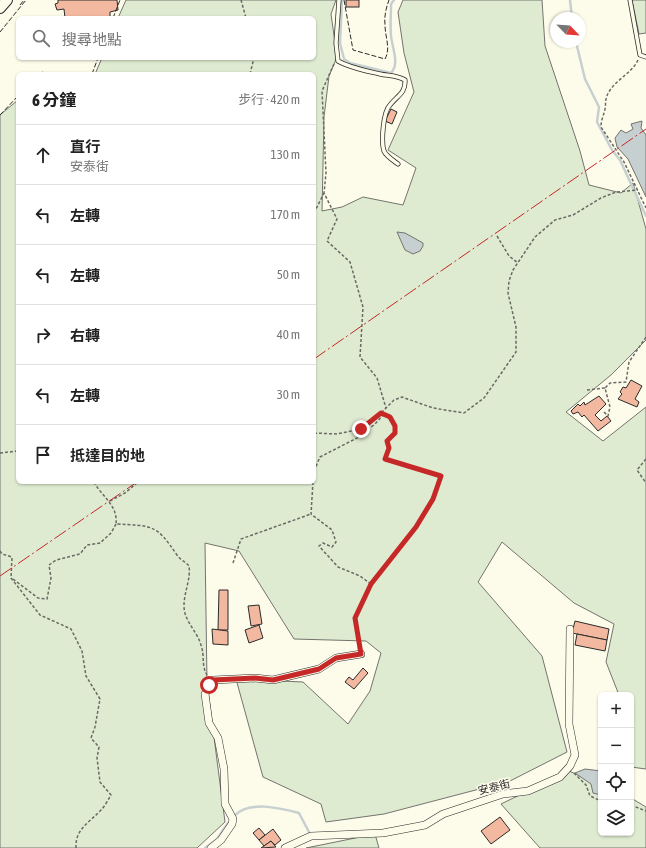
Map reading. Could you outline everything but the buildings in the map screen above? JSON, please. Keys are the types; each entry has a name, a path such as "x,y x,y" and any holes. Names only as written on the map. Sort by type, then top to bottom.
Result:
{"street":[{"path":"0,8 7,0"},
{"path":"570,629 569,724 575,755 570,766"},
{"path":"211,848 221,840 233,820 225,804 224,769 218,738 209,723 205,694 213,680 255,678 273,680 319,669 336,658 361,654"},
{"name":"安泰街","path":"285,848 312,836 383,833 425,825 443,814 459,808 503,794 528,791 560,777 570,766"}],"lane":[{"path":"339,0 336,43 338,61 346,66 397,76 405,80 406,87 400,96 389,105 384,119 384,152 398,164"},
{"path":"630,0 640,55 646,57"}],"path":[{"path":"241,0 245,16"},
{"path":"640,55 635,68 620,79 606,98 606,107 601,121 602,127 624,162 646,208"},
{"path":"250,72 254,60"},
{"path":"316,210 320,198 324,193 326,173 322,91 334,64"},
{"path":"316,433 337,434 361,429 394,400 402,397 433,408 464,412 484,398 516,352 516,327 508,293 509,281 518,263 535,237 555,220 573,215 601,198 616,192 638,190"},
{"path":"324,193 337,218 327,241 350,262 363,307 360,357 377,378 386,408"},
{"path":"497,236 509,256 518,263"},
{"path":"587,390 604,388 610,383 626,382 629,362 646,337"},
{"path":"604,388 610,408 608,416 604,412"},
{"path":"361,654 355,618 371,584 416,527 433,499 441,476 385,459 389,448 387,441 395,433 395,426 390,417 381,413"},
{"path":"316,466 320,457 357,438 375,424 383,415"},
{"path":"0,454 16,451"},
{"path":"646,459 637,470 646,483"},
{"path":"11,578 38,598 47,599 51,578 49,565 56,560 80,554 87,545 100,543 111,533 116,524 116,512 110,501 98,490 95,484"},
{"path":"110,501 125,493 136,484"},
{"path":"311,514 313,484"},
{"path":"311,514 332,530 336,542 332,547 323,543 319,546 326,556 338,567 360,576 371,584"},
{"path":"233,563 241,539 311,514"},
{"path":"116,524 143,526 161,533 178,557 189,566 184,610 189,624 201,644 203,652 203,669 213,680"},
{"path":"0,551 12,556 11,578 40,615 71,628 82,650 86,676 100,698 92,738 99,747 97,758 100,782 111,795 102,809 79,830 76,838 76,848"},
{"path":"570,766 576,777 586,785 590,796 599,800"},
{"path":"634,806 646,811"}],"green space":[{"path":"126,0 336,0 331,14 337,57 329,76 324,117 322,211 342,207 363,197 403,205 416,168 388,150 414,92 404,53 398,12 403,0 542,0 545,46 580,151 589,185 621,193 633,183 646,229 646,340 611,375 566,412 603,441 646,407 646,769 634,767 634,692 618,692 606,662 614,624 574,603 502,542 478,582 542,656 567,752 510,781 384,814 326,822 321,804 263,777 236,679 303,682 348,724 370,691 381,653 366,641 294,639 239,551 205,543 207,683 225,822 197,848 0,848 0,115 16,102 16,484 316,484 316,72 96,72 101,60 316,60 316,16 119,16"},
{"path":"632,0 646,0 646,33 639,34"},
{"path":"569,771 598,784 598,836 634,836 634,800 646,807 646,848 540,848 501,804"},
{"path":"375,834 379,848 306,848"}],"shaded area":[{"path":"642,121 641,128 646,135 646,197 628,159 617,147 615,138 621,130 626,133 633,129 631,124"},
{"path":"397,232 405,233 423,243 420,251 413,254 405,250"},
{"path":"585,769 598,771 598,794 593,793 591,784 575,773"}],"waterway":[{"path":"342,0 340,43 344,59 350,63 391,73 395,65 395,55 391,36 391,4 394,0"},
{"path":"570,0 571,12"},
{"path":"577,48 585,79 599,107 597,122 612,150 620,160 646,216"},
{"path":"234,816 240,811 256,807 291,811 299,813 310,834"},
{"path":"205,848 217,839 228,823"}],"fence":[{"path":"20,5 24,0"},
{"path":"0,32 26,0"},
{"path":"114,16 120,0"},
{"path":"344,0 353,50 385,59 388,51 385,19 389,0"},
{"path":"93,72 97,60"},
{"path":"0,115 16,98"}],"power":[{"path":"316,358 646,129"},
{"path":"0,576 134,484"}],"route":[{"path":"209,685 213,680 255,678 273,680 301,672 319,669 336,658 361,654 355,618 371,584 416,527 433,499 441,476 385,459 389,448 387,441 395,433 395,426 390,417 381,413 361,429"}]}
